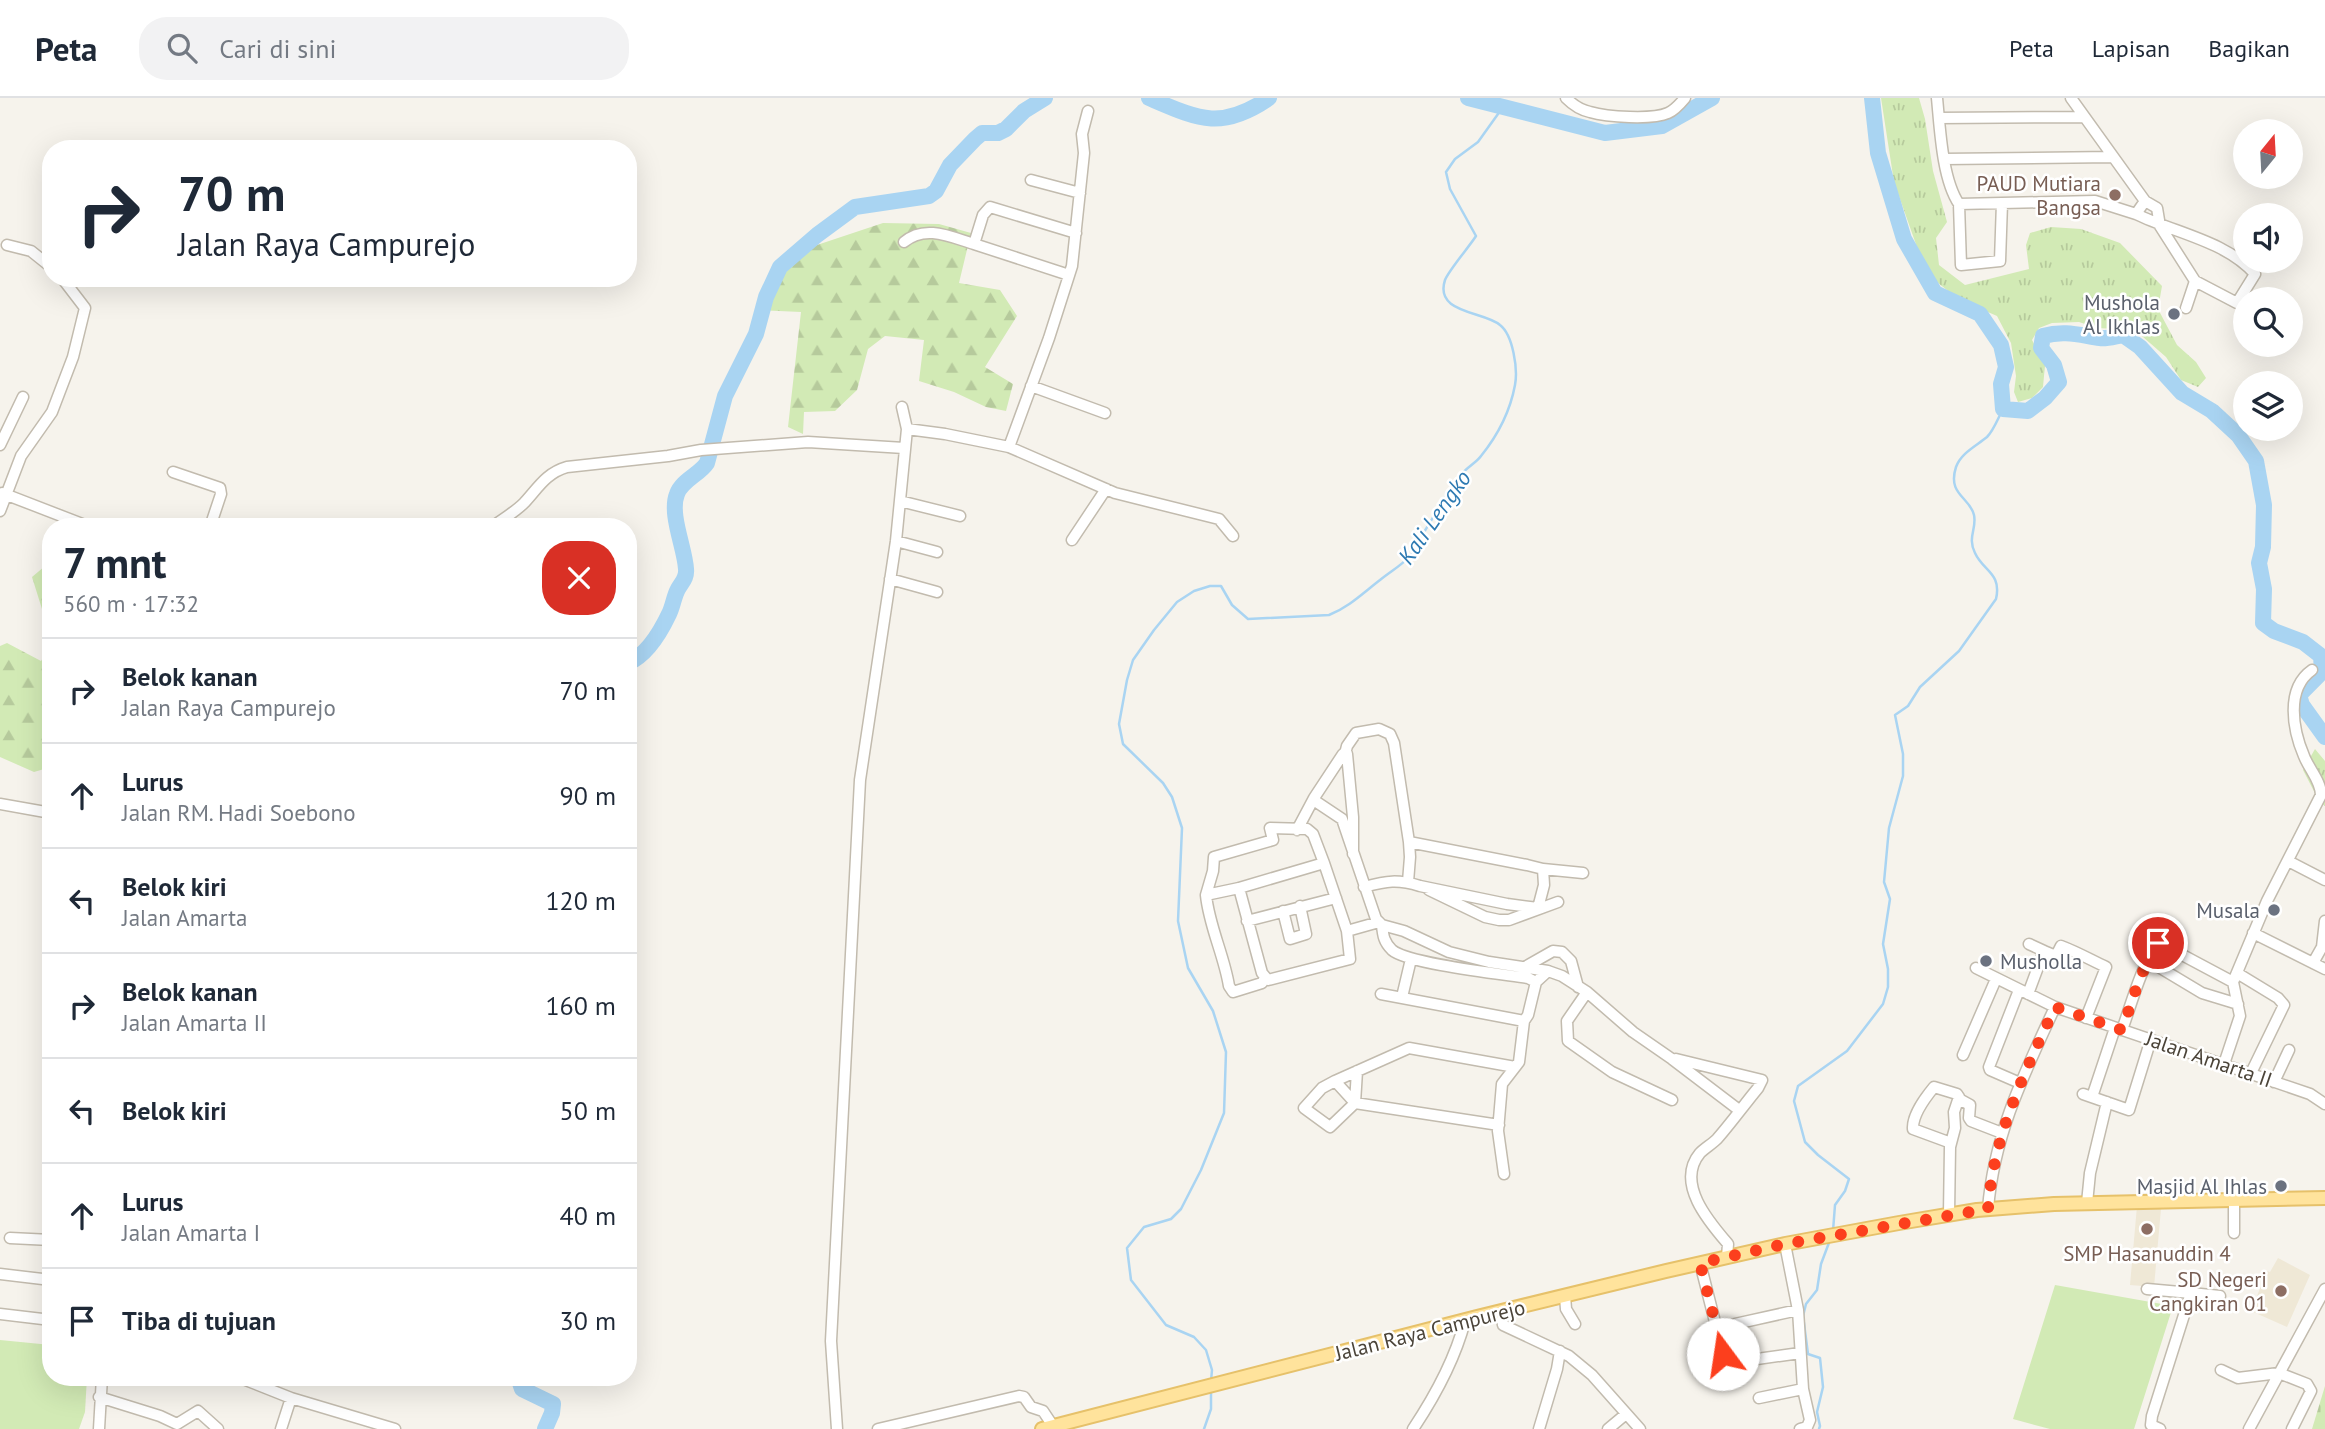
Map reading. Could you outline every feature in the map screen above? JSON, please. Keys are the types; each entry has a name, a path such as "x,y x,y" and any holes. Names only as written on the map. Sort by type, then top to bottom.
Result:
{"main road":[{"name":"Jalan Raya Campurejo","path":"1047,1428 1501,1311 1700,1263 1785,1244 1949,1214 2087,1203 2325,1198"}],"street":[{"path":"1566,98 1591,113 1630,117 1663,115 1675,109 1685,98"},
{"path":"1937,98 1944,159 1959,204 1960,264 1963,266 2000,261 2002,203"},
{"path":"1959,204 2095,201 2136,215 2160,226 2222,249 2255,274 2237,303 2195,281 2160,226 2157,208 2145,201 2071,98"},
{"path":"1009,447 1069,275 1084,153 1082,134 1088,111"},
{"path":"1939,118 2084,117"},
{"path":"1944,159 2113,157"},
{"path":"1031,180 1080,194"},
{"path":"2136,215 2145,201"},
{"path":"974,244 984,211 990,207 1076,233"},
{"path":"904,242 915,235 932,232 1069,275"},
{"path":"7,245 30,251 42,260"},
{"path":"2186,308 2195,281"},
{"path":"0,511 3,494 22,456 52,412 74,357 85,308 69,287"},
{"path":"1031,386 1105,413"},
{"path":"0,445 23,397"},
{"path":"837,1429 831,1341 860,780 896,541 906,429 902,407"},
{"path":"906,429 1009,447 1121,495 1219,519 1233,536"},
{"path":"504,518 525,502 545,477 554,470 566,467 701,450 808,442 905,449"},
{"path":"173,472 220,488 221,494 213,518"},
{"path":"1072,540 1106,489"},
{"path":"3,494 66,518"},
{"path":"900,501 960,516"},
{"path":"896,541 937,552"},
{"path":"890,579 937,592"},
{"path":"2224,1064 2240,1016 2235,978 2253,933 2322,795 2321,787 2303,755 2294,719 2297,688 2312,670"},
{"path":"1295,830 1356,733 1379,729 1390,734 1394,743 1409,842 1408,882"},
{"path":"1345,754 1352,804 1353,854"},
{"path":"1314,798 1342,819 1383,939 1393,951 1411,959 1525,968 1562,976 1739,1110"},
{"path":"0,804 42,811"},
{"path":"1342,819 1352,804"},
{"path":"1239,888 1265,978 1262,983 1233,992 1209,917 1206,895 1214,857 1273,840 1295,830 1307,829 1312,834 1324,863 1347,931 1350,959 1268,980 1265,978"},
{"path":"1409,842 1543,869 1583,873"},
{"path":"2288,861 2325,880"},
{"path":"1206,895 1324,863"},
{"path":"1538,908 1544,885 1543,869"},
{"path":"1364,887 1400,880 1507,904 1538,908"},
{"path":"1423,886 1485,917 1509,920 1558,902"},
{"path":"1247,921 1336,898"},
{"path":"1283,911 1290,939 1306,934 1300,906"},
{"path":"2313,963 2322,947 2325,921"},
{"path":"1347,931 1380,924 1405,930 1449,952 1536,982"},
{"path":"2253,933 2325,969"},
{"path":"2151,1039 2134,1111 2087,1095 2147,960 2159,942 2278,998 2284,1005 2251,1073"},
{"path":"2029,944 2057,956 2061,946 2105,967 2086,1018"},
{"path":"1525,968 1553,951 1562,952 1571,961 1582,990 1567,1021 1568,1041 1612,1072 1672,1100"},
{"path":"2021,1083 1990,1070 1989,1067 2044,951"},
{"path":"1402,997 1411,959"},
{"path":"2147,960 2202,993 2238,1004"},
{"name":"Jalan Amarta II","path":"1976,968 2055,1007 2251,1073 2309,1094 2325,1104"},
{"path":"1504,1174 1499,1125 1502,1084 1519,1062 1524,1021 1536,982 1548,971"},
{"path":"1963,1055 1996,979"},
{"path":"1381,994 1524,1021"},
{"path":"1988,1209 1990,1176 2002,1133 2055,1007"},
{"path":"1357,1071 1355,1103 1330,1127 1304,1108 1322,1088 1335,1080 1409,1048 1515,1067"},
{"path":"2274,1082 2289,1050"},
{"path":"1672,1059 1760,1078 1762,1083 1716,1140 1699,1155 1693,1171 1692,1187 1698,1204 1728,1244 1727,1257"},
{"path":"1335,1080 1355,1103 1499,1125"},
{"path":"1951,1143 1913,1131 1912,1124 1919,1109 1934,1087 1957,1094 1959,1099 1970,1105 1971,1121 2002,1133"},
{"path":"1949,1214 1951,1143 1956,1125 1954,1112 1959,1099"},
{"path":"2087,1203 2090,1173 2107,1102"},
{"path":"2234,1199 2234,1233"},
{"path":"10,1238 42,1240"},
{"path":"1785,1244 1798,1310 1803,1389 1810,1422 1807,1427 1800,1429"},
{"path":"1700,1263 1728,1377"},
{"path":"0,1273 42,1279"},
{"path":"2147,1289 2220,1296"},
{"path":"2249,1429 2325,1289"},
{"path":"2160,1429 2151,1425 2151,1416 2192,1293"},
{"path":"1565,1296 1566,1309 1575,1324"},
{"path":"1735,1324 1798,1310"},
{"path":"1501,1311 1503,1325 1560,1351 1592,1376 1640,1429"},
{"path":"0,1314 42,1319"},
{"path":"1413,1429 1445,1373 1459,1343 1465,1321"},
{"path":"1539,1429 1560,1351"},
{"path":"1750,1360 1800,1353"},
{"path":"2221,1370 2238,1378 2279,1373 2307,1384 2311,1391 2292,1429"},
{"path":"99,1429 101,1386"},
{"path":"260,1386 396,1429"},
{"path":"1759,1398 1803,1389"},
{"path":"878,1429 1019,1396 1024,1397 1031,1407 1043,1411 1047,1428"},
{"path":"99,1397 177,1424 198,1411 218,1429"},
{"path":"282,1429 291,1398"},
{"path":"1608,1429 1626,1414"}],"shaded area":[{"name":"SMP Hasanuddin 4","path":"2137,1206 2161,1209 2154,1287 2130,1285"},
{"name":"SD Negeri Cangkiran 01","path":"2278,1258 2310,1275 2287,1327 2251,1311 2267,1271 2270,1272"}],"green space":[{"path":"1881,98 1919,98 1933,171 1947,222 1936,238 1939,265 1965,285 2029,269 2026,245 2030,233 2051,227 2081,229 2120,243 2162,286 2158,309 2177,345 2196,362 2206,378 2198,387 2181,380 2166,357 2135,330 2097,328 2079,322 2052,323 2039,328 2032,340 2045,365 2043,387 2032,398 2018,402 2014,392 2016,376 2011,343 1997,316 1958,299 1932,278 1918,250 1894,182"},
{"path":"883,223 939,224 971,233 959,283 1000,290 1017,316 985,367 1013,384 1006,411 986,407 954,392 919,381 924,340 885,336 868,349 857,390 835,411 804,412 803,434 788,427 801,312 757,310 784,256"},
{"path":"42,569 42,609 32,577"},
{"path":"7,643 42,660 42,770 34,772 0,757 0,646"},
{"path":"2315,749 2325,761 2325,806 2319,801 2303,770"},
{"path":"2055,1285 2173,1306 2134,1429 2050,1429 2013,1419"},
{"path":"0,1340 42,1344 42,1386 86,1386 85,1412 79,1429 0,1429"},
{"path":"2325,1386 2325,1429 2312,1429"}],"waterway":[{"path":"637,658 657,636 685,577 685,561 675,511 677,494 707,463 725,396 756,334 766,297 780,267 855,207 929,196 936,191 950,165 982,133 998,133 1006,129 1024,111 1045,98"},
{"path":"1149,98 1182,112 1209,118 1237,115 1269,98"},
{"path":"1468,98 1605,133 1662,126 1712,98"},
{"path":"1872,98 1878,153 1904,239 1935,293 1980,314 2001,345 2006,367 2001,384 2003,409 2028,411 2045,398 2059,382 2054,365 2041,348 2043,336 2065,333 2103,338 2123,335 2140,347 2182,393 2212,411 2238,435 2256,461 2264,505 2263,547 2259,563 2264,589 2263,623 2274,631 2303,642 2321,656 2322,672 2299,695 2302,705 2325,737"},
{"name":"Kali Lengko","path":"1211,1381 1212,1370 1206,1350 1194,1337 1166,1325 1131,1280 1127,1248 1144,1227 1171,1219 1181,1209 1201,1170 1224,1113 1226,1052 1213,1011 1188,968 1178,921 1182,828 1172,797 1163,783 1123,744 1119,724 1127,680 1133,660 1154,630 1177,602 1194,591 1221,586 1232,605 1248,619 1329,615 1349,604 1411,555 1455,484 1493,440 1507,414 1513,395 1516,378 1514,353 1508,336 1500,325 1462,310 1447,299 1444,291 1445,280 1476,236 1450,189 1446,172 1455,159 1478,142 1503,107"},
{"path":"1833,1231 1835,1205 1845,1191 1849,1179 1805,1142 1794,1101 1798,1086 1847,1051 1883,1004 1888,987 1883,944 1890,899 1884,882 1889,828 1903,776 1903,754 1895,715 1908,706 1920,687 1959,651 1996,599 1994,578 1978,559 1973,547 1972,509 1957,490 1954,476 1961,458 1987,437 2003,409"},
{"path":"1819,1429 1817,1412 1823,1387 1820,1358 1808,1354 1803,1316 1806,1304 1817,1290 1821,1264 1830,1240"},
{"path":"521,1386 522,1389 553,1404 545,1429"},
{"name":"Kali Lengko","path":"1204,1429 1211,1409 1211,1392"}],"place":[{"name":"PAUD Mutiara Bangsa","path":"2115,195"},
{"name":"Mushola Al Ikhlas","path":"2174,314"},
{"name":"Musala","path":"2274,910"},
{"name":"Musholla","path":"1986,961"},
{"name":"Masjid Al Ihlas","path":"2281,1186"},
{"name":"SMP Hasanuddin 4","path":"2147,1229"},
{"name":"SD Negeri Cangkiran 01","path":"2281,1291"}],"route":[{"path":"1723,1354 1700,1263 1785,1244 1988,1209 1990,1176 1997,1147 2021,1083 2055,1007 2122,1030 2136,984 2158,943"}]}
